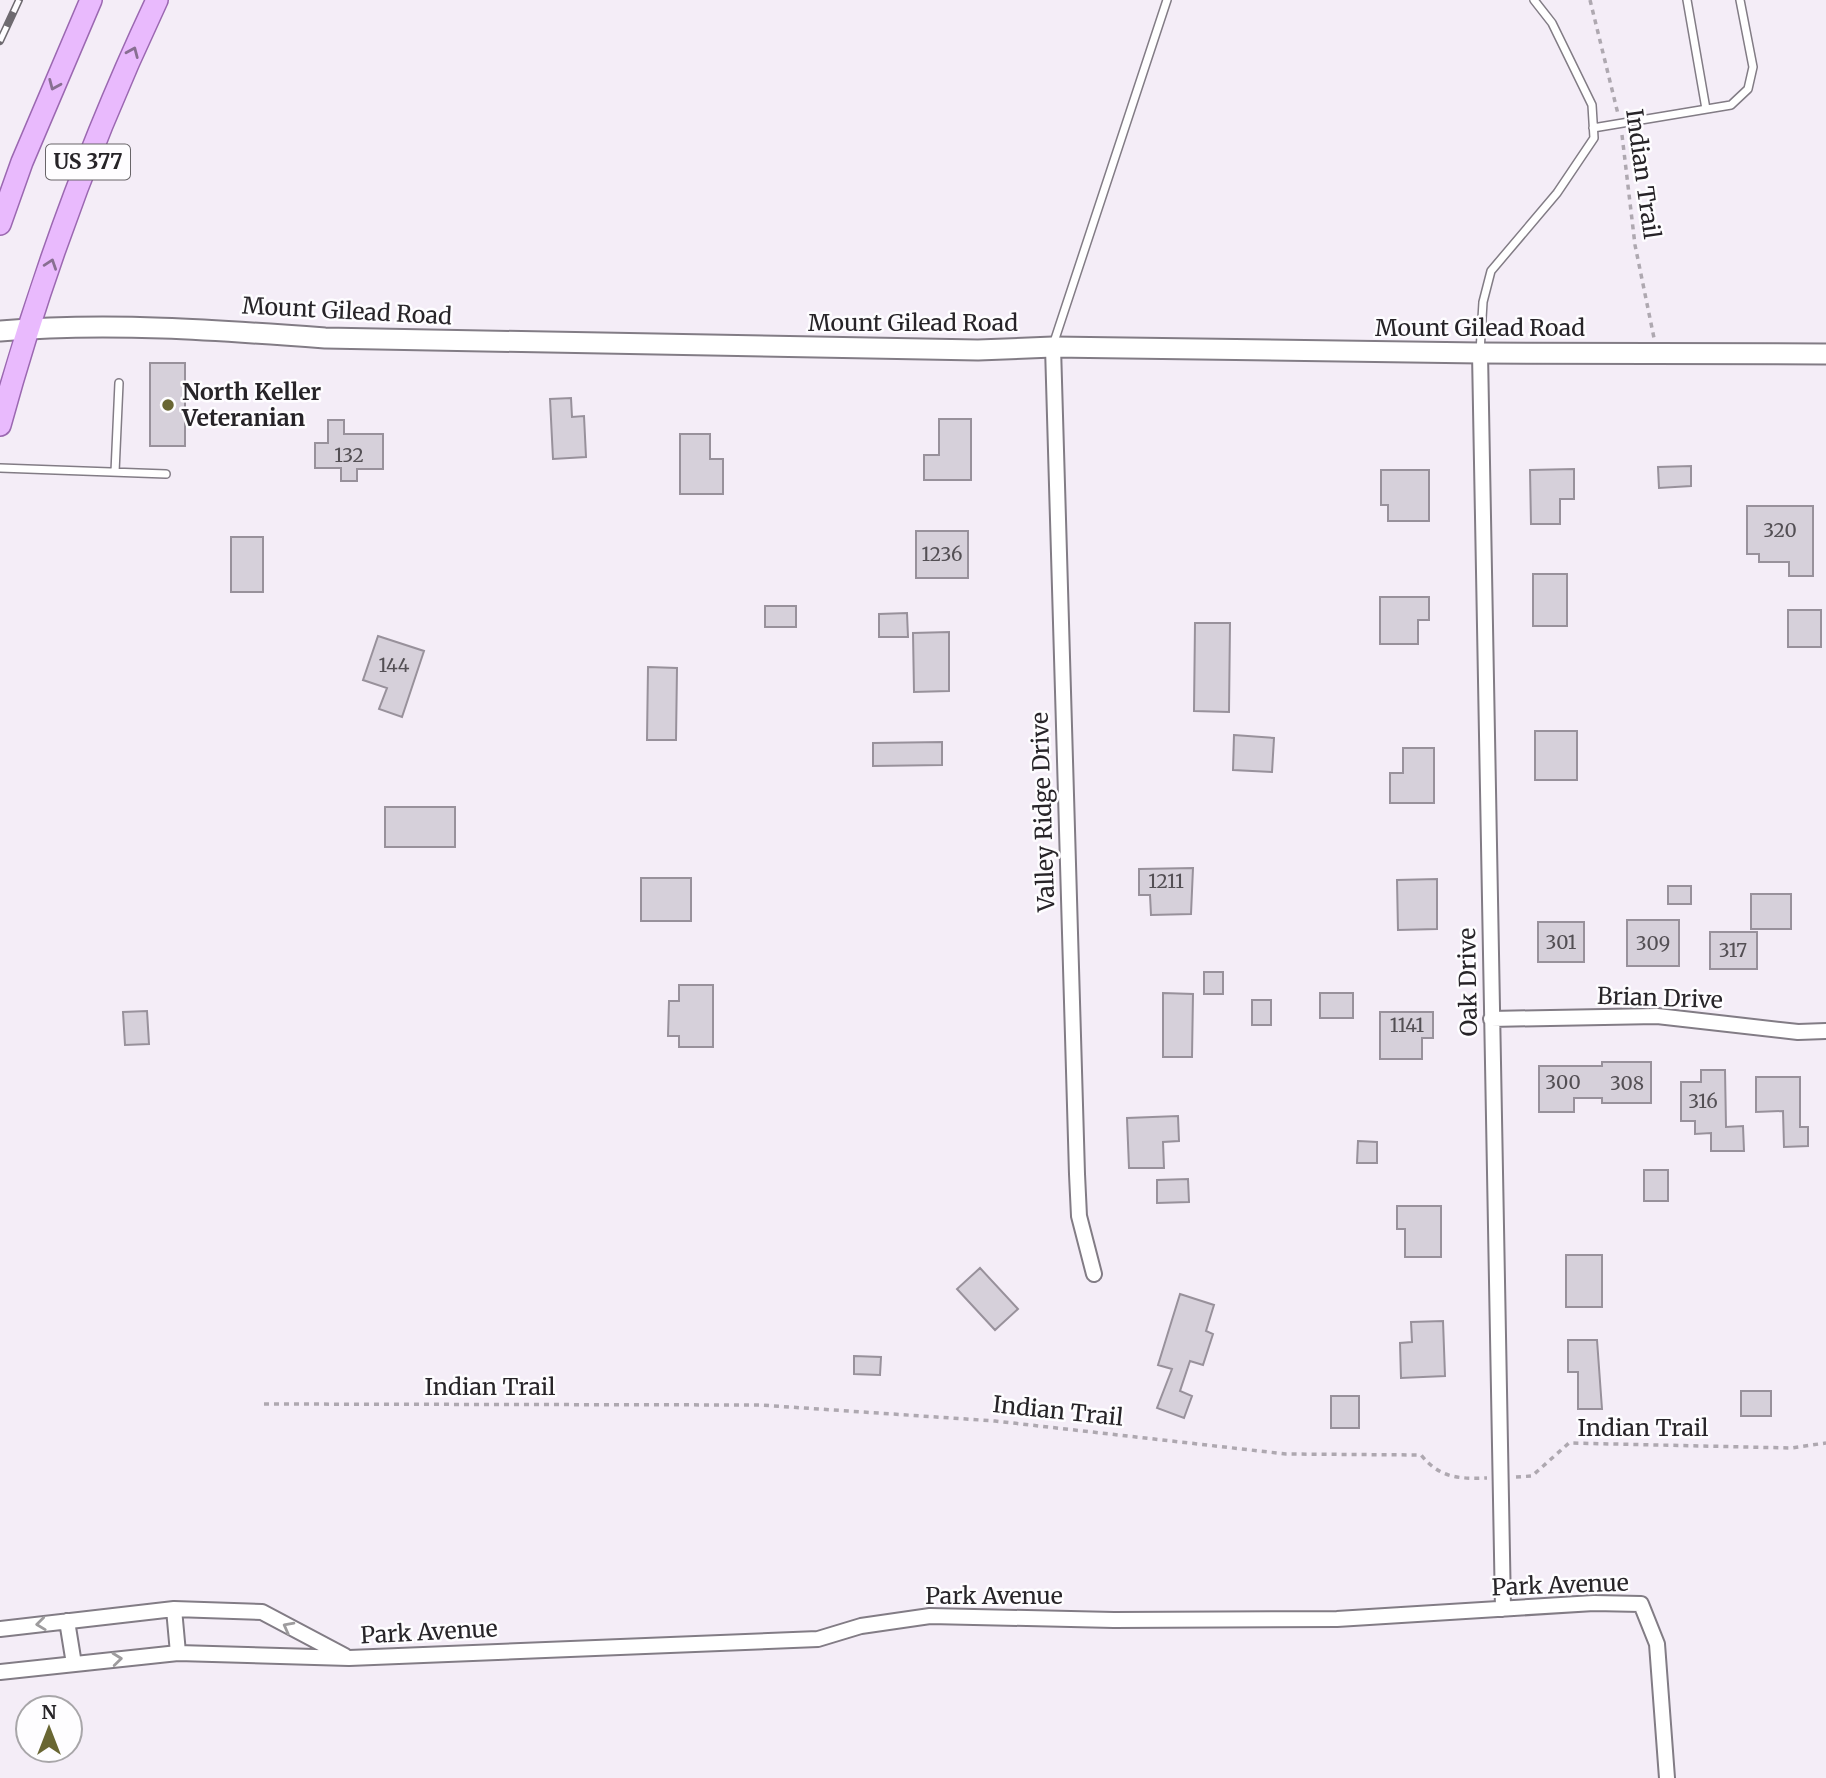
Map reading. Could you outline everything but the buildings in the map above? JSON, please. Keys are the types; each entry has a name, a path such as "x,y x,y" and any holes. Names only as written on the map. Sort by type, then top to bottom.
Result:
{"main road":[{"name":"US 377","path":"0,225 22,162 91,0"},
{"name":"US 377","path":"0,425 73,200 157,0"},
{"name":"Mount Gilead Road","path":"0,331 142,328 325,338 978,350 1053,347 1480,353 1826,354"}],"street":[{"name":"Valley Ridge Drive","path":"1053,347 1077,1174 1079,1216 1094,1274"},
{"name":"Oak Drive","path":"1480,353 1503,1609"},
{"name":"Brian Drive","path":"1491,1019 1657,1016 1798,1032 1826,1031"},
{"name":"Park Avenue","path":"0,1672 178,1653 349,1658 818,1639 861,1626 930,1616 1114,1620 1323,1619 1594,1603 1642,1604 1657,1644 1667,1778"},
{"name":"Park Avenue","path":"0,1629 174,1609 262,1612 349,1658"},
{"path":"174,1609 178,1653"},
{"path":"67,1621 74,1664"}],"lane":[{"path":"1053,347 1167,0"},
{"path":"1480,353 1483,302 1491,271 1580,162 1594,138 1591,105 1552,23 1534,0"},
{"path":"1687,0 1706,109"},
{"path":"1593,128 1731,105 1748,89 1752,67 1740,0"},
{"path":"115,472 119,383"},
{"path":"0,468 166,474"}],"path":[{"name":"Indian Trail","path":"1590,0 1620,124 1635,245 1652,320 1654,353"},
{"name":"Indian Trail","path":"264,1404 760,1405 995,1421 1286,1454 1420,1455 1432,1468 1454,1479 1532,1476 1569,1443 1791,1447 1826,1443"}],"railway":[{"path":"0,41 19,0"}],"place":[{"name":"North Keller Veteranian","path":"168,405"}]}
